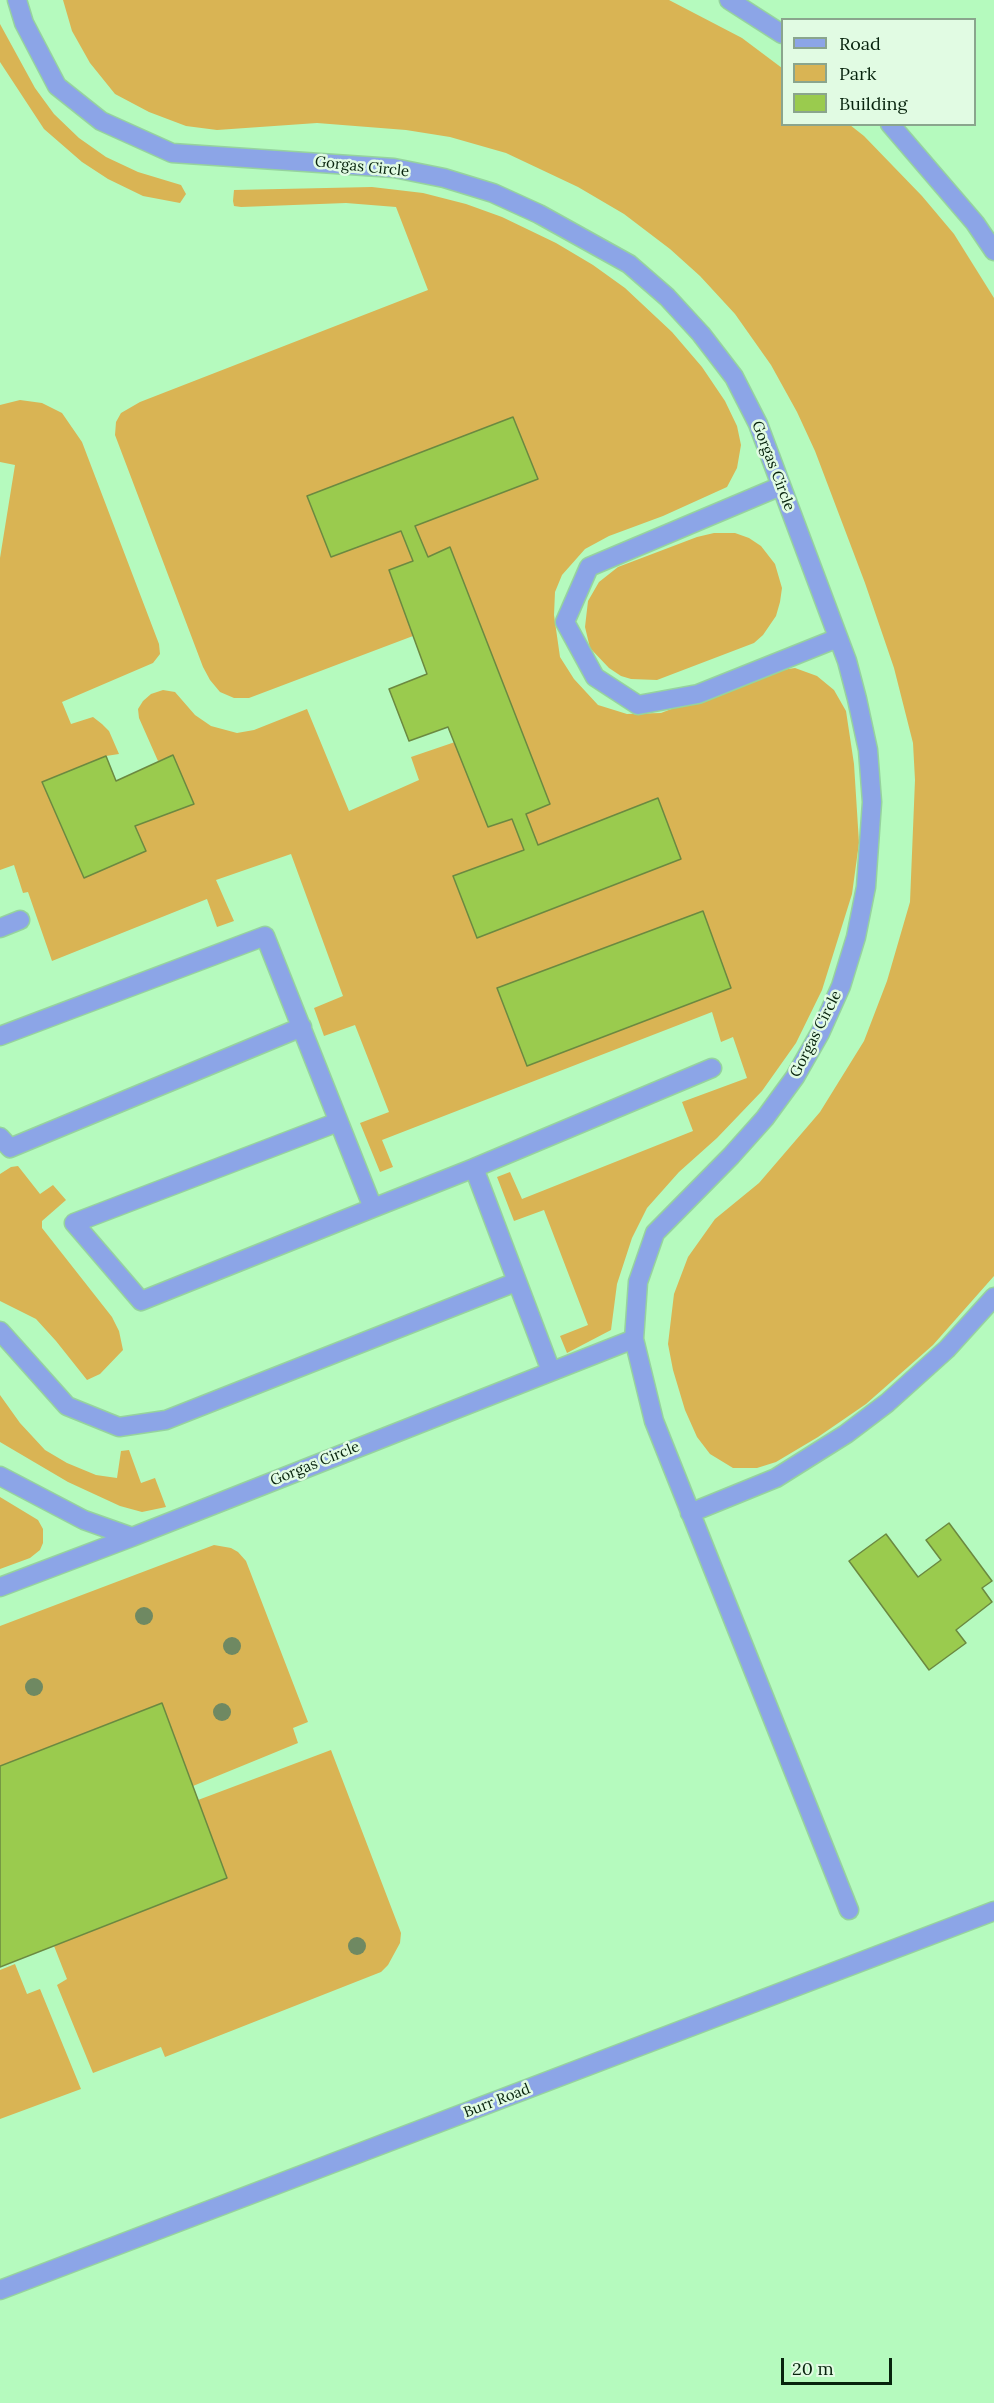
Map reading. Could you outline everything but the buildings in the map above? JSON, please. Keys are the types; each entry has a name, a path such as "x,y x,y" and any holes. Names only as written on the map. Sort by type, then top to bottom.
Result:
{"street":[{"name":"Gorgas Circle","path":"17,0 24,23 57,86 101,122 172,153 394,168 444,178 493,193 539,214 629,264 667,297 701,334 734,377 758,424 838,638 857,699 868,750 872,801 866,887 856,938 837,995 820,1033 795,1077 765,1118 738,1149 655,1233 638,1281 634,1339 654,1421 849,1910"},
{"path":"729,0 781,33"},
{"path":"892,126 975,223 994,251"},
{"path":"781,486 589,567 566,622 595,676 638,705 698,694 838,638"},
{"path":"0,928 20,920"},
{"path":"0,1036 266,936 373,1208"},
{"path":"5,1142 302,1027"},
{"path":"338,1122 74,1223 141,1302 474,1168 712,1068"},
{"path":"474,1168 551,1371"},
{"path":"0,1331 67,1406 119,1427 166,1420 516,1282"},
{"path":"690,1513 776,1478 846,1434 887,1403 947,1349 994,1297"},
{"name":"Gorgas Circle","path":"0,1587 634,1339"},
{"path":"0,1476 84,1520 132,1537"},
{"name":"Burr Road","path":"0,2290 994,1911"}],"green space":[{"path":"63,0 669,0 742,38 781,67 781,126 851,126 864,136 922,196 954,234 994,298 994,1276 933,1345 866,1404 776,1462 757,1468 733,1468 710,1454 697,1437 685,1410 668,1344 674,1294 688,1257 715,1219 759,1183 820,1112 864,1041 887,981 910,902 915,780 913,743 894,668 865,583 815,451 797,412 771,365 735,314 700,276 670,249 624,214 578,187 506,153 450,137 406,130 317,123 217,130 186,126 149,112 115,94 90,63 72,31"},
{"path":"0,24 35,88 54,114 79,138 106,157 138,172 181,185 186,194 180,203 143,196 108,179 82,162 44,129 0,62"},
{"path":"372,187 423,193 466,204 502,217 556,243 593,265 625,288 672,332 702,367 725,401 737,426 741,445 737,468 727,487 663,516 609,536 585,549 562,575 555,592 554,615 560,657 574,679 598,705 627,714 661,713 768,672 795,668 817,676 834,690 846,711 854,764 859,843 852,894 822,990 796,1043 762,1091 717,1138 679,1172 647,1208 632,1238 617,1284 611,1330 567,1353 560,1336 588,1325 544,1210 514,1221 497,1177 510,1172 522,1199 693,1131 682,1102 747,1078 733,1037 721,1042 712,1012 382,1140 393,1167 380,1172 360,1123 389,1112 355,1025 324,1036 314,1008 343,996 291,854 216,880 234,921 217,927 207,899 52,961 28,892 23,893 14,865 0,870 0,558 15,465 0,462 0,405 20,400 42,403 62,413 82,442 159,644 160,654 153,663 62,702 71,724 93,717 102,724 109,731 119,754 106,756 43,783 84,878 146,851 135,826 194,804 173,756 158,761 139,718 138,709 143,701 151,694 163,690 175,692 195,715 211,726 237,733 254,730 307,709 349,811 419,780 411,757 455,742 488,827 512,819 524,850 453,876 477,938 681,859 658,798 538,845 526,814 550,804 450,547 428,557 415,526 538,479 513,417 308,496 331,557 401,531 413,561 389,570 413,636 249,698 234,698 220,692 203,667 115,435 116,422 121,413 140,402 428,290 396,207 346,203 241,207 234,206 233,201 234,190"},
{"path":"714,533 735,533 749,538 761,546 775,564 782,588 780,602 776,616 763,635 754,643 657,680 631,679 609,668 590,648 585,627 588,601 599,582 618,567 697,537"},
{"path":"18,1166 40,1194 53,1185 66,1200 42,1221 42,1228 112,1317 119,1331 123,1350 100,1374 87,1380 36,1319 0,1301 0,1174 11,1167"},
{"path":"0,1395 20,1423 45,1450 67,1463 96,1475 117,1478 121,1451 129,1450 141,1483 155,1478 166,1507 142,1512 120,1506 68,1482 0,1442"},
{"path":"0,1497 38,1520 43,1529 43,1543 40,1550 30,1558 0,1569"},
{"path":"214,1545 231,1548 246,1561 308,1722 293,1728 298,1743 193,1786 162,1703 0,1766 0,1626"},
{"path":"331,1750 401,1933 400,1943 388,1965 381,1972 165,2057 161,2047 93,2073 57,1985 67,1979 54,1946 227,1878 198,1800"},
{"path":"15,1964 27,1994 40,1989 81,2089 0,2119 0,1970"}]}
